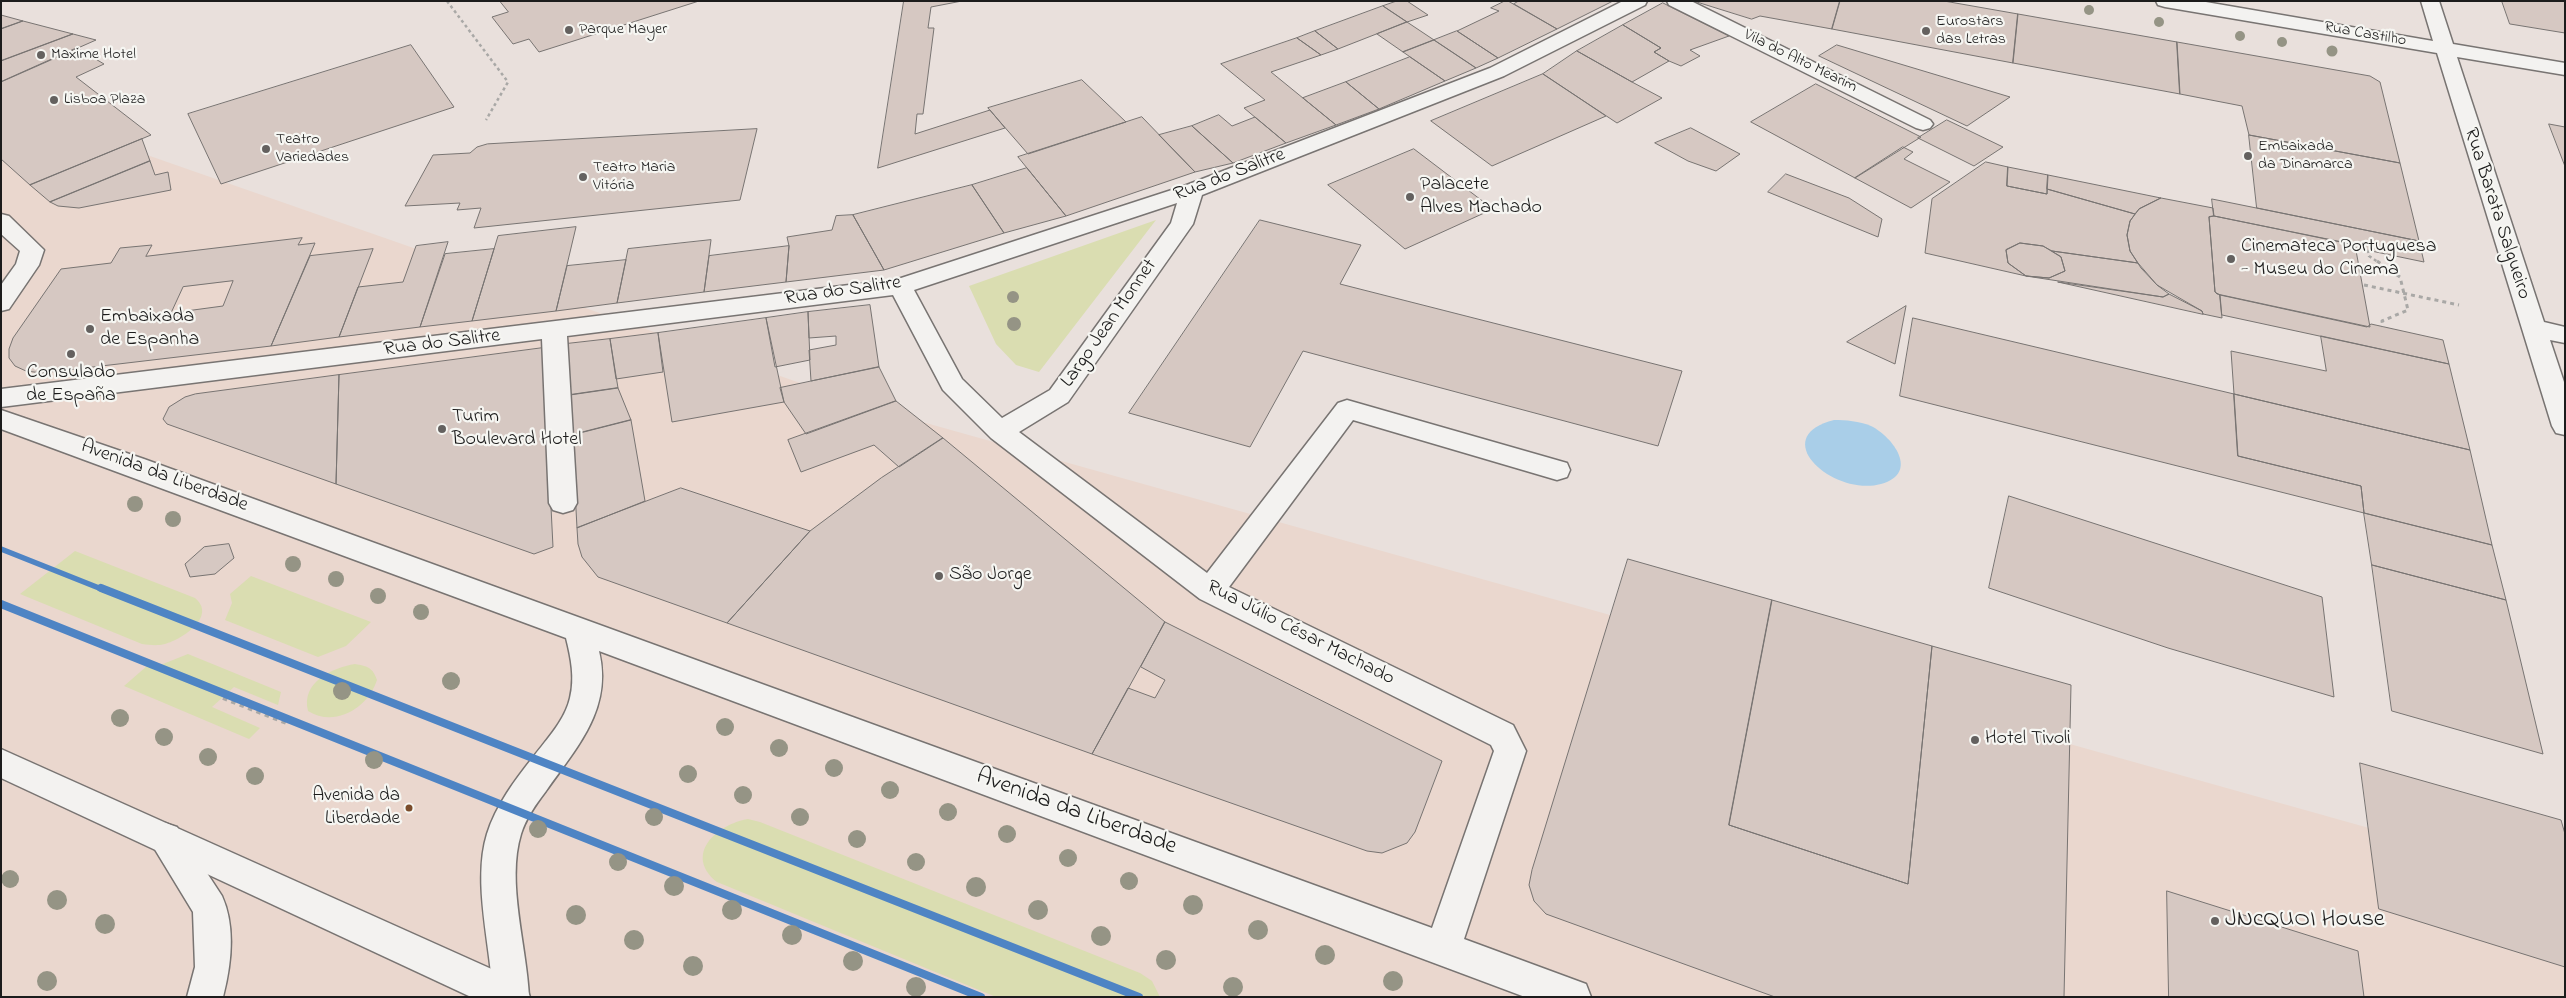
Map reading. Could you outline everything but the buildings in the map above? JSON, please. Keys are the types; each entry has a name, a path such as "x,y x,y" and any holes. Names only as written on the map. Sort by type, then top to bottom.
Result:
{"street":[{"name":"Rua do Salitre","path":"1,398 900,286 1192,191 1497,72 1638,1"},
{"name":"Vila do Alto Mearim","path":"1676,1 1924,124"},
{"name":"Rua Castilho","path":"2165,1 2565,70"},
{"name":"Rua Barata Salgueiro","path":"2430,1 2565,426"},
{"name":"Largo Jean Monnet","path":"1000,431 1059,396 1182,224 1192,191"},
{"path":"1,221 32,250 27,265 1,303"},
{"name":"Rua Júlio César Machado","path":"900,286 952,384 1000,431 1210,591 1502,735 1510,751 1443,948"},
{"path":"2533,328 2565,335"},
{"path":"554,330 563,503"},
{"path":"1210,591 1347,409 1557,470"},
{"name":"Avenida da Liberdade","path":"1,419 1574,997"},
{"path":"512,997 500,869 504,835 518,802 572,730 584,704 588,680 586,655 579,630"},
{"path":"1,763 512,997"},
{"path":"166,838 210,908 213,966 205,997"}],"path":[{"path":"446,1 508,82 486,120"},
{"path":"2368,250 2369,256 2400,277 2408,310 2382,320 2383,327"},
{"path":"2364,285 2460,305"},
{"path":"223,698 289,724"}],"shaded area":[{"path":"1,104 869,407 2565,883 2565,997 1,997"}],"green space":[{"path":"1156,220 1039,372 1016,365 996,344 969,286"},
{"path":"75,551 195,598 201,605 200,619 188,632 172,641 159,645 142,644 20,594"},
{"path":"251,576 371,622 346,646 318,657 225,620 232,603 230,594"},
{"path":"188,654 281,692 278,705 234,687 212,707 260,728 249,739 124,686 147,666 163,664"},
{"path":"355,664 369,668 377,680 373,690 358,707 339,716 329,717 318,716 308,711 307,701 309,692 320,678 337,669"},
{"path":"748,819 760,822 1140,973 1152,981 1160,997 996,997 717,882 707,872 703,861 708,842 725,827"}],"water":[{"path":"1834,420 1862,423 1871,426 1887,438 1899,455 1901,464 1899,472 1893,479 1881,484 1862,486 1844,482 1827,474 1814,463 1806,451 1806,439 1815,428"}],"transit line":[{"path":"1,549 1139,997"},
{"path":"1,604 981,997"}],"place":[{"name":"Parque Mayer","path":"569,30"},
{"name":"Eurostars das Letras","path":"1926,31"},
{"name":"Maxime Hotel","path":"41,55"},
{"name":"Lisboa Plaza","path":"54,100"},
{"name":"Teatro Variedades","path":"266,149"},
{"name":"Embaixada da Dinamarca","path":"2248,156"},
{"name":"Teatro Maria Vitória","path":"583,177"},
{"name":"Palacete Alves Machado","path":"1410,197"},
{"name":"Cinemateca Portuguesa - Museu do Cinema","path":"2231,259"},
{"name":"Embaixada de Espanha","path":"90,329"},
{"name":"Consulado de España","path":"71,354"},
{"name":"Turim Boulevard Hotel","path":"442,429"},
{"name":"São Jorge","path":"939,576"},
{"name":"Hotel Tivoli","path":"1975,740"},
{"name":"Avenida da Liberdade","path":"409,808"},
{"name":"JNcQUOI House","path":"2215,921"}]}
